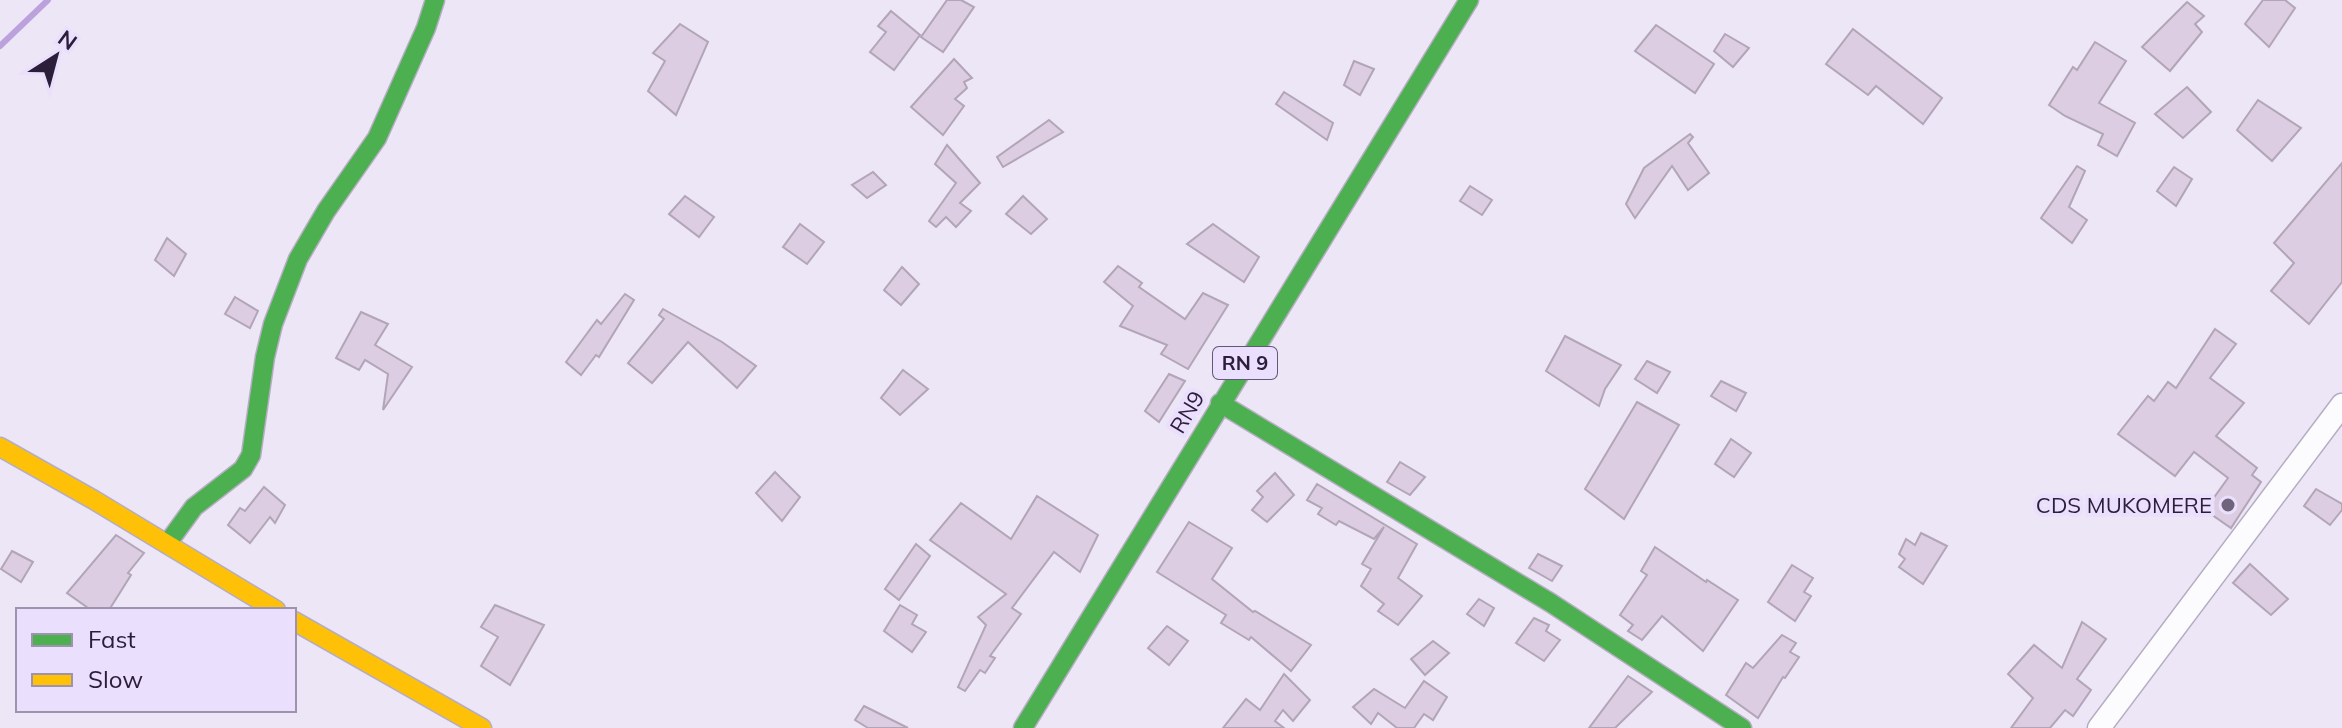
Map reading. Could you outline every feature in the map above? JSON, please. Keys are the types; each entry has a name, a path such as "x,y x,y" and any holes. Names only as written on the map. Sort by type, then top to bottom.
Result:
{"street":[{"path":"167,544 194,507 243,469 251,455 265,357 273,324 298,259 317,224 377,138 426,28 435,0"},
{"name":"RN9","path":"1023,728 1469,0"},
{"path":"1220,403 1551,603 1742,728"},
{"path":"2099,728 2342,405"},
{"path":"0,447 273,608"},
{"path":"296,622 482,728"}],"building":[{"path":"947,0 961,0 974,7 943,52 921,37"},
{"path":"2263,0 2285,0 2295,8 2269,47 2245,24"},
{"path":"2187,2 2204,16 2195,24 2202,32 2170,71 2142,47"},
{"path":"891,11 920,35 894,70 870,52 886,32 878,26"},
{"path":"680,24 708,42 676,115 648,91 665,61 653,53"},
{"path":"1656,25 1714,64 1695,93 1635,51"},
{"path":"1853,29 1942,98 1923,124 1876,86 1868,95 1826,64"},
{"path":"1725,34 1749,48 1733,67 1714,51"},
{"path":"2095,42 2126,61 2099,103 2135,123 2117,156 2098,145 2103,134 2049,105 2073,67 2077,70"},
{"path":"954,59 972,78 964,82 967,88 955,99 964,106 943,135 911,107"},
{"path":"1354,61 1374,69 1360,95 1344,85"},
{"path":"2187,87 2211,112 2183,138 2155,114"},
{"path":"1284,92 1333,123 1327,140 1276,104"},
{"path":"2258,100 2301,128 2272,161 2237,130"},
{"path":"1049,120 1063,132 1003,167 997,157"},
{"path":"1690,134 1693,137 1688,143 1709,173 1688,190 1672,166 1635,218 1626,204 1644,168"},
{"path":"947,145 980,183 960,203 971,211 956,227 946,217 936,227 929,221 956,183 935,164"},
{"path":"2342,163 2342,282 2309,324 2271,291 2294,263 2274,243"},
{"path":"2077,166 2085,171 2069,207 2087,220 2072,243 2041,218"},
{"path":"2174,167 2192,179 2176,206 2157,191"},
{"path":"873,172 886,185 867,198 852,185"},
{"path":"1470,186 1492,200 1482,215 1460,201"},
{"path":"685,196 714,217 699,237 669,214"},
{"path":"1023,196 1047,219 1031,234 1006,214"},
{"path":"800,224 824,242 807,264 783,247"},
{"path":"1213,224 1259,257 1244,282 1187,244"},
{"path":"167,238 186,254 174,276 155,260"},
{"path":"1118,266 1142,283 1139,287 1185,319 1203,293 1228,305 1188,369 1161,354 1167,345 1120,326 1133,306 1104,282"},
{"path":"902,267 919,284 901,305 884,290"},
{"path":"625,294 634,300 599,357 596,355 581,375 566,362 597,320 601,324"},
{"path":"235,297 258,311 250,328 225,314"},
{"path":"663,309 722,342 756,366 737,388 688,342 652,383 628,363 664,319 659,315"},
{"path":"361,312 388,324 375,345 412,367 383,410 388,374 365,360 359,370 336,358"},
{"path":"2215,329 2236,344 2210,378 2244,403 2216,436 2257,468 2252,475 2261,482 2231,528 2205,510 2228,478 2194,452 2175,476 2118,434 2148,396 2154,401 2168,382 2176,388"},
{"path":"1565,336 1621,365 1605,389 1599,406 1546,371"},
{"path":"1647,361 1670,372 1657,393 1635,379"},
{"path":"903,370 928,389 900,415 881,398"},
{"path":"1169,374 1185,381 1159,422 1145,411"},
{"path":"1721,381 1746,393 1736,411 1711,396"},
{"path":"1637,402 1679,425 1624,519 1585,489"},
{"path":"1731,439 1751,453 1734,477 1715,464"},
{"path":"1400,462 1425,477 1410,495 1387,482"},
{"path":"775,472 800,497 782,521 756,493"},
{"path":"1275,473 1294,495 1267,522 1252,510 1263,497 1257,491"},
{"path":"1317,484 1417,544 1398,578 1422,596 1398,625 1378,611 1384,604 1361,586 1371,569 1362,564 1384,527 1374,539 1339,521 1336,525 1318,514 1322,508 1307,500"},
{"path":"264,487 285,505 275,523 270,517 250,543 228,525 240,508 245,511"},
{"path":"2316,489 2342,504 2342,510 2330,525 2304,506"},
{"path":"1037,496 1098,535 1080,572 1054,552 1012,608 1021,614 990,656 995,658 985,673 980,670 965,691 958,687 986,625 978,617 1006,594 930,540 961,503 1011,539"},
{"path":"1189,522 1232,548 1212,579 1253,612 1311,645 1291,671 1251,637 1249,640 1221,623 1226,615 1157,572"},
{"path":"1921,533 1947,546 1923,584 1899,567 1905,559 1899,554 1906,539 1915,545"},
{"path":"116,535 144,553 128,573 131,575 110,608 88,608 67,593"},
{"path":"916,544 930,556 899,600 885,589"},
{"path":"1655,547 1738,600 1703,651 1662,616 1642,640 1628,631 1633,625 1620,615 1647,575 1641,571"},
{"path":"12,551 33,562 21,582 1,569"},
{"path":"1538,554 1562,566 1552,581 1529,568"},
{"path":"2250,564 2288,599 2271,615 2233,583"},
{"path":"1792,565 1813,578 1804,592 1811,596 1795,621 1768,602"},
{"path":"1479,599 1494,608 1484,626 1467,614"},
{"path":"495,605 544,625 510,685 481,666 498,637 481,627"},
{"path":"900,605 917,615 912,624 926,632 912,652 884,631"},
{"path":"1534,618 1549,625 1546,631 1560,640 1544,661 1516,643"},
{"path":"2082,622 2106,639 2077,679 2091,690 2073,716 2065,710 2050,728 2011,728 2033,698 2008,674 2034,645 2062,668"},
{"path":"1167,626 1188,641 1169,665 1148,648"},
{"path":"1782,635 1796,643 1790,652 1799,657 1758,718 1726,695 1746,663 1753,668"},
{"path":"1433,641 1449,653 1425,675 1411,659"},
{"path":"1284,674 1310,700 1293,721 1283,710 1275,721 1284,728 1223,728 1246,699 1260,710"},
{"path":"1628,676 1652,692 1615,728 1589,728"},
{"path":"1424,681 1447,697 1433,720 1424,714 1414,728 1397,728 1378,713 1371,724 1353,707 1374,689 1405,708"},
{"path":"864,706 908,728 868,728 855,720"}],"waterway":[{"path":"0,46 48,0"}],"traffic: fast":[{"path":"167,544 194,507 243,469 251,455 265,357 273,324 298,259 326,211 377,138 426,28 435,0"},
{"path":"1023,728 1469,0"},
{"path":"1220,403 1551,603 1742,728"}],"traffic: slow":[{"path":"0,447 273,608"},
{"path":"296,622 482,728"}],"place":[{"name":"CDS MUKOMERE","path":"2228,505"}]}
